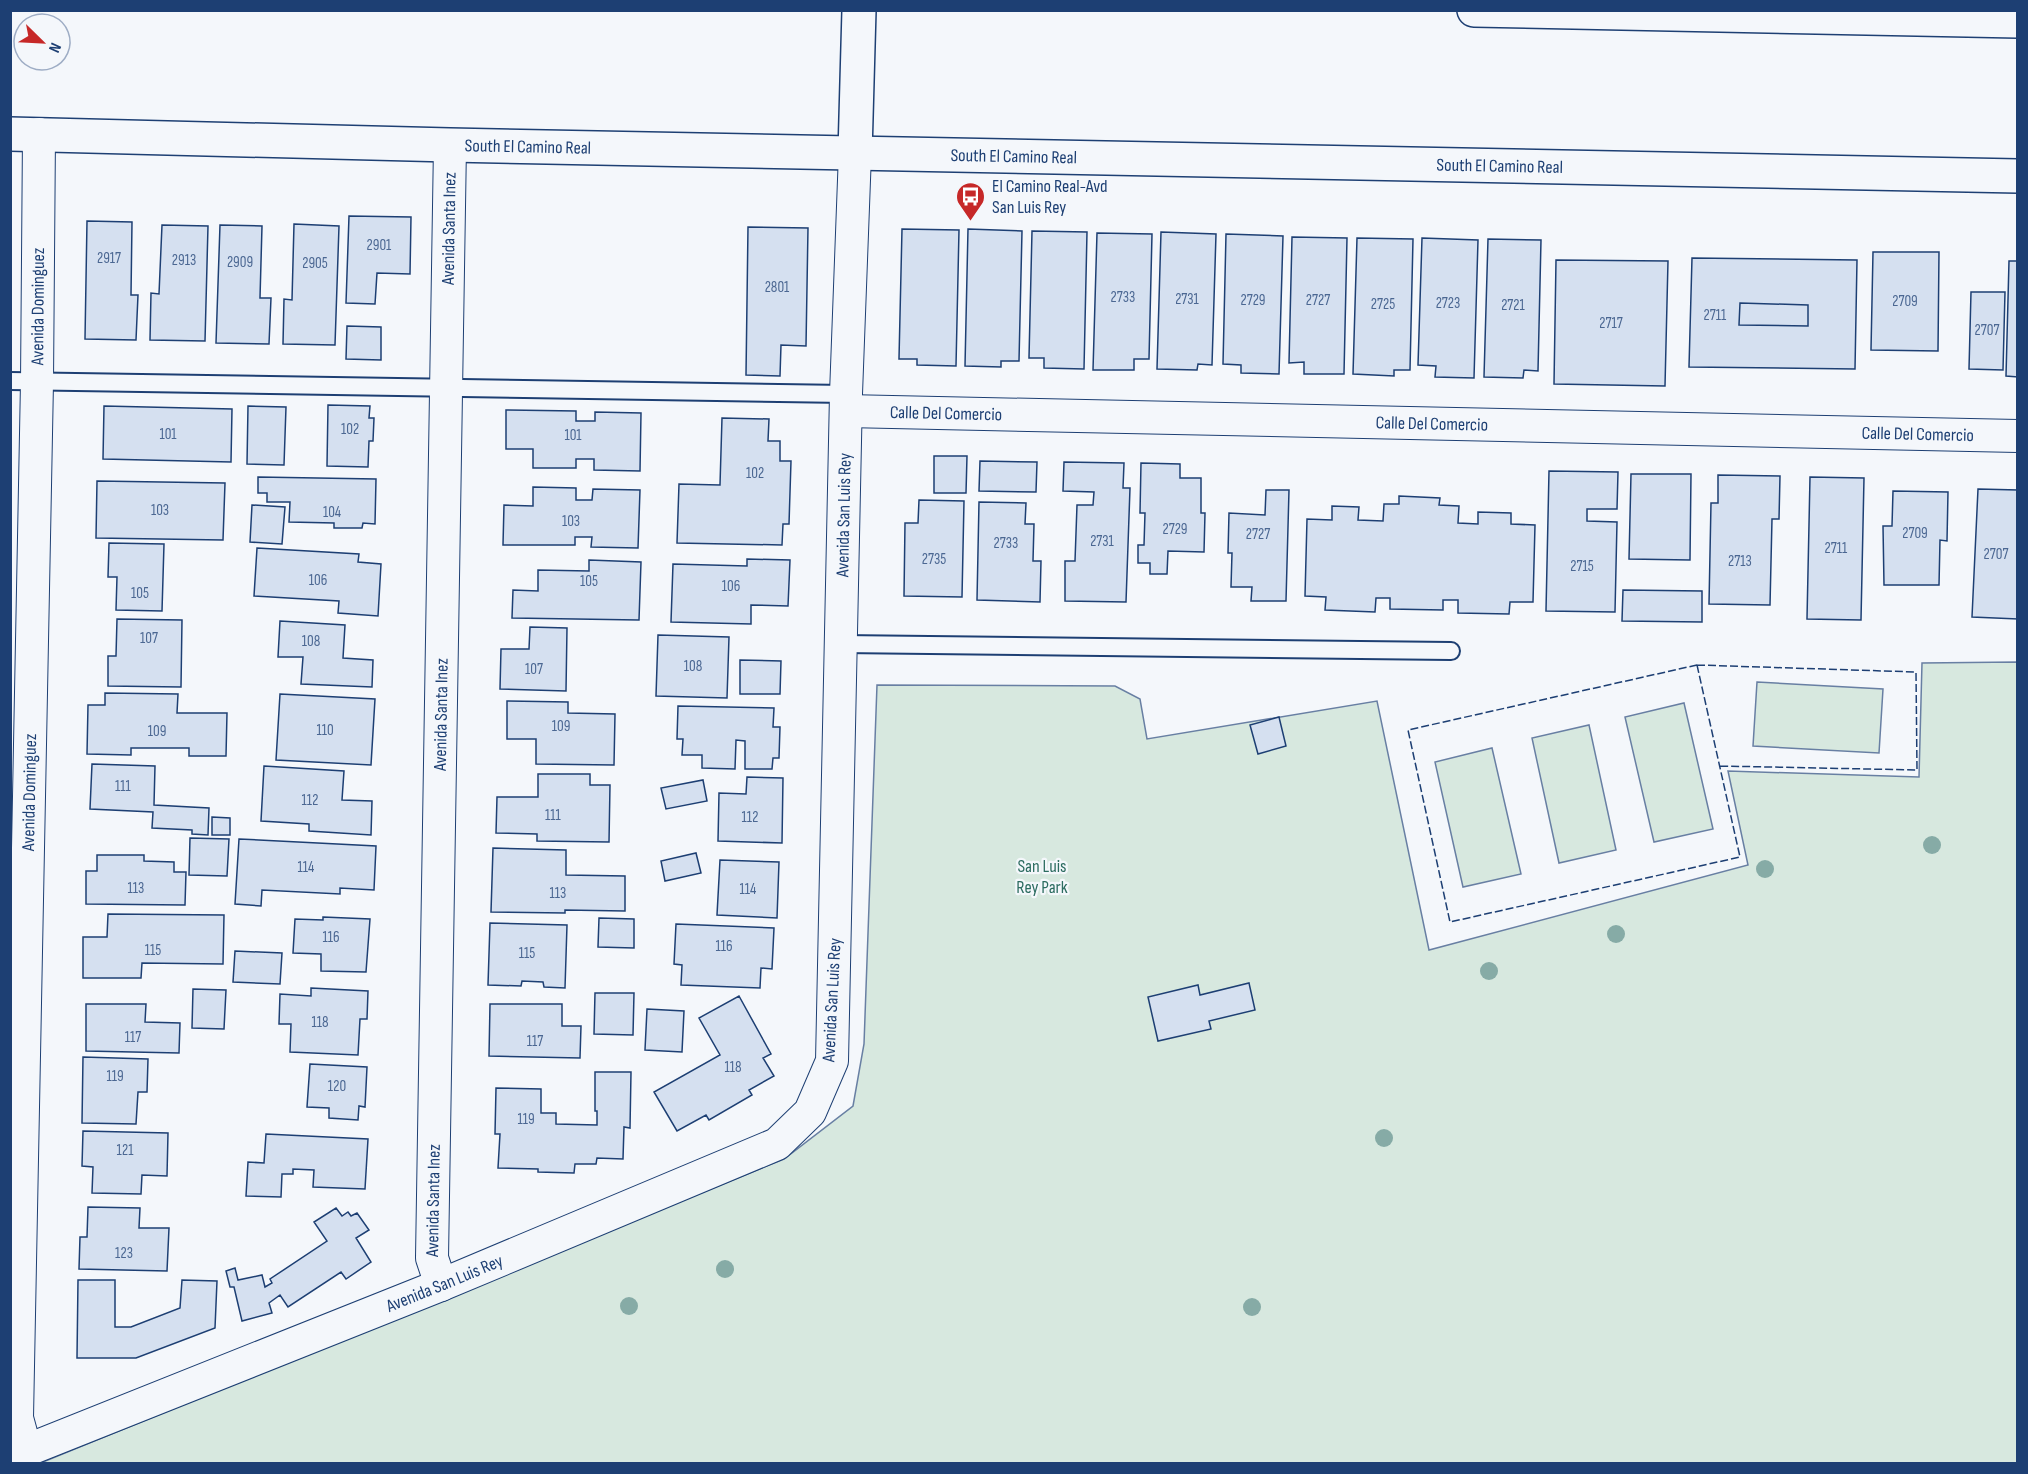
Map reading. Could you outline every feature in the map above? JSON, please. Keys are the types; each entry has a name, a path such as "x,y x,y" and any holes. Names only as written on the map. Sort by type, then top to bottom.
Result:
{"main road":[{"name":"Avenida San Luis Rey","path":"855,153 859,10"},
{"path":"1474,10 2018,21"},
{"name":"South El Camino Real","path":"25,134 450,145 2018,176"}],"street":[{"name":"Avenida Dominguez","path":"18,1454 25,134"},
{"name":"Avenida Santa Inez","path":"441,1285 432,1258 450,145"},
{"name":"Avenida San Luis Rey","path":"18,1454 441,1285 777,1144 810,1112 832,1061 846,403 855,153"},
{"name":"Calle Del Comercio","path":"846,403 2018,436"}],"lane":[{"path":"24,381 447,387 846,403"},
{"path":"841,644 1451,651"}],"green space":[{"name":"San Luis Rey Park","path":"2017,662 2017,1463 38,1464 784,1159 853,1106 864,1044 877,685 1115,686 1140,699 1147,739 1377,701 1429,950 1748,865 1728,771 1919,777 1922,663"},
{"path":"1757,682 1883,689 1879,753 1753,746"},
{"path":"1684,703 1713,829 1654,842 1625,717"},
{"path":"1589,725 1616,850 1559,863 1532,738"},
{"path":"1492,748 1521,874 1463,887 1435,762"}],"building":[{"path":"349,216 411,217 410,274 377,273 375,304 346,303"},
{"path":"87,221 132,222 131,295 138,295 136,340 85,339"},
{"path":"294,224 339,226 335,345 283,344 284,299 292,300"},
{"path":"162,225 208,226 205,341 150,340 151,293 159,294"},
{"path":"220,225 262,226 260,298 271,298 269,344 216,343"},
{"path":"748,227 808,228 806,346 781,345 780,376 746,375"},
{"path":"902,229 959,230 956,366 917,365 917,359 899,359"},
{"path":"968,229 1022,231 1019,361 1001,361 1001,367 965,366"},
{"path":"1032,231 1087,232 1084,369 1044,368 1044,358 1029,358"},
{"path":"1161,232 1216,234 1212,365 1198,364 1197,370 1157,369"},
{"path":"1097,233 1152,234 1149,359 1134,359 1134,370 1093,370"},
{"path":"1226,234 1283,236 1279,374 1241,373 1241,365 1223,364"},
{"path":"1292,237 1347,238 1344,374 1304,374 1304,362 1289,363"},
{"path":"1357,238 1413,239 1410,370 1394,370 1394,376 1353,374"},
{"path":"1422,238 1478,240 1474,378 1435,377 1436,366 1418,365"},
{"path":"1488,239 1541,240 1538,371 1524,370 1523,378 1484,377"},
{"path":"1873,252 1939,252 1938,351 1871,350"},
{"path":"1692,258 1857,260 1855,369 1689,367","holes":["1740,303 1808,305 1808,326 1739,325"]},
{"path":"1556,260 1668,261 1665,386 1554,384"},
{"path":"2009,261 2018,261 2018,377 2006,376"},
{"path":"1971,292 2005,292 2003,370 1969,369"},
{"path":"1740,303 1808,305 1808,326 1739,325"},
{"path":"347,326 381,327 381,360 346,359"},
{"path":"328,405 370,406 369,418 374,418 373,441 369,441 368,467 327,466"},
{"path":"104,406 232,409 231,462 103,459"},
{"path":"248,406 286,407 284,465 247,464"},
{"path":"506,410 576,411 576,421 595,421 595,412 641,413 640,471 594,470 594,459 576,459 576,468 533,468 533,449 506,449"},
{"path":"722,418 769,419 768,441 780,441 780,461 791,461 789,524 783,524 782,545 677,543 679,484 720,485"},
{"path":"934,456 967,456 966,493 934,493"},
{"path":"980,461 1037,462 1036,492 979,491"},
{"path":"1064,462 1124,463 1123,488 1130,488 1126,602 1065,601 1065,561 1075,561 1077,505 1093,505 1094,492 1063,491"},
{"path":"1141,463 1180,464 1180,478 1201,478 1201,513 1205,513 1204,552 1168,551 1167,574 1150,574 1150,563 1138,563 1138,545 1144,545 1145,513 1140,513"},
{"path":"1549,471 1618,472 1617,509 1587,509 1587,521 1617,522 1615,612 1546,611"},
{"path":"1631,474 1691,474 1690,560 1629,559"},
{"path":"1718,475 1780,476 1779,519 1772,519 1770,605 1709,604 1711,503 1718,503"},
{"path":"258,477 376,479 375,524 363,523 362,528 334,528 334,523 289,522 290,502 267,502 267,493 258,493"},
{"path":"1810,477 1864,478 1861,620 1807,619"},
{"path":"97,481 225,483 223,540 96,538"},
{"path":"533,487 576,488 576,500 592,500 593,489 640,490 638,548 591,547 592,537 575,537 575,545 503,545 504,505 533,506"},
{"path":"1978,489 2018,490 2018,619 1972,617"},
{"path":"1266,490 1289,490 1286,601 1251,601 1252,587 1231,587 1232,553 1228,553 1229,513 1265,515"},
{"path":"1893,491 1948,492 1947,541 1940,540 1939,585 1884,585 1883,526 1892,526"},
{"path":"1399,496 1440,498 1439,505 1459,506 1458,523 1478,524 1478,512 1511,513 1511,524 1535,525 1533,602 1510,602 1509,614 1458,613 1458,600 1443,600 1443,610 1390,609 1390,598 1376,598 1375,612 1325,610 1326,597 1305,596 1307,519 1332,520 1332,506 1359,507 1358,520 1383,521 1384,504 1399,504"},
{"path":"919,500 964,501 962,597 904,596 905,523 918,523"},
{"path":"979,502 1026,503 1025,524 1034,524 1033,561 1041,561 1040,602 977,600"},
{"path":"252,505 285,507 282,544 250,542"},
{"path":"109,543 164,544 162,611 116,610 117,577 108,577"},
{"path":"257,548 359,554 358,562 381,564 378,616 338,613 339,601 254,596"},
{"path":"747,559 790,560 788,606 751,605 751,624 671,622 673,564 747,566"},
{"path":"589,560 641,562 639,620 512,618 513,590 538,591 538,570 589,571"},
{"path":"1623,590 1702,591 1702,622 1622,621"},
{"path":"117,619 182,620 181,687 108,686 108,656 116,656"},
{"path":"280,621 345,625 343,658 373,660 372,687 301,684 303,657 278,657"},
{"path":"530,627 567,628 566,691 500,689 501,649 529,649"},
{"path":"658,635 729,637 727,698 656,696"},
{"path":"740,660 781,661 780,694 740,694"},
{"path":"105,693 178,694 177,713 227,713 226,756 189,756 189,748 131,748 131,755 87,754 88,705 105,705"},
{"path":"280,694 375,699 371,765 276,760"},
{"path":"507,701 568,702 568,713 615,714 614,765 536,764 536,739 507,739"},
{"path":"678,706 774,708 773,727 780,727 779,758 773,758 772,769 745,769 745,741 736,740 735,769 702,768 702,755 682,755 683,739 677,739"},
{"path":"1279,717 1286,746 1258,754 1250,725"},
{"path":"92,764 155,766 154,805 209,808 208,835 192,834 192,830 152,828 153,812 90,809"},
{"path":"264,766 344,771 342,800 372,801 371,835 309,831 309,824 261,821"},
{"path":"538,774 590,774 590,785 610,785 609,842 537,841 537,834 496,833 497,797 538,797"},
{"path":"747,777 783,778 782,843 718,841 719,793 746,794"},
{"path":"703,780 707,801 666,809 661,788"},
{"path":"212,817 230,818 230,835 212,835"},
{"path":"190,838 229,839 227,876 189,875"},
{"path":"239,839 376,846 374,890 340,888 340,894 262,890 261,906 235,904"},
{"path":"493,848 566,850 566,875 625,876 625,911 491,912"},
{"path":"696,853 701,873 665,881 661,861"},
{"path":"97,855 144,855 144,861 174,862 174,872 186,872 185,905 86,904 86,871 97,871"},
{"path":"720,860 779,862 777,918 717,915"},
{"path":"108,914 224,915 223,964 142,963 141,978 83,978 83,937 107,937"},
{"path":"323,917 370,919 366,972 321,971 321,954 293,953 295,919 323,920"},
{"path":"599,918 634,919 634,948 598,947"},
{"path":"490,923 567,925 565,988 544,987 543,982 522,981 521,986 488,985"},
{"path":"676,924 774,928 772,969 761,968 760,988 681,985 682,965 674,964"},
{"path":"235,951 282,953 280,984 233,982"},
{"path":"1249,983 1255,1010 1209,1021 1211,1029 1158,1041 1148,997 1198,985 1200,995"},
{"path":"311,988 368,991 367,1019 360,1019 358,1055 290,1052 291,1024 279,1024 280,994 311,996"},
{"path":"193,989 226,990 224,1029 192,1028"},
{"path":"595,993 634,993 633,1035 594,1034"},
{"path":"739,996 771,1054 763,1058 774,1076 749,1090 752,1095 709,1120 706,1115 677,1131 654,1092 720,1055 699,1018"},
{"path":"86,1004 146,1004 145,1022 180,1023 179,1053 86,1051"},
{"path":"490,1004 562,1004 562,1026 581,1026 580,1058 489,1056"},
{"path":"647,1009 684,1011 682,1052 645,1050"},
{"path":"83,1057 148,1059 147,1092 138,1092 136,1124 82,1123"},
{"path":"310,1064 367,1067 365,1107 359,1106 358,1120 329,1118 329,1108 307,1107"},
{"path":"595,1072 631,1072 630,1128 624,1127 623,1159 597,1158 596,1164 575,1164 574,1173 498,1168 500,1134 495,1134 496,1088 541,1089 541,1113 556,1113 556,1124 597,1125"},
{"path":"83,1131 168,1133 167,1176 142,1175 141,1194 92,1193 93,1167 82,1166"},
{"path":"266,1134 368,1139 365,1189 313,1187 314,1170 293,1169 293,1174 282,1174 281,1197 246,1196 248,1162 264,1163"},
{"path":"88,1207 140,1208 139,1228 169,1228 167,1271 79,1269 80,1237 87,1237"},
{"path":"336,1208 342,1216 348,1212 351,1216 357,1213 369,1230 356,1238 371,1262 346,1279 341,1272 288,1307 280,1295 269,1303 272,1313 242,1321 234,1287 230,1287 226,1271 235,1268 238,1280 262,1275 265,1287 272,1283 270,1279 327,1241 314,1222"},
{"path":"78,1280 115,1280 115,1327 131,1327 180,1308 182,1280 217,1281 215,1328 136,1358 77,1358"}],"fence":[{"path":"1697,665 1740,857 1450,922 1408,730 1697,665"},
{"path":"1697,665 1916,672 1917,770 1720,766"}],"place":[{"name":"El Camino Real-Avd San Luis Rey","path":"971,222"}]}
